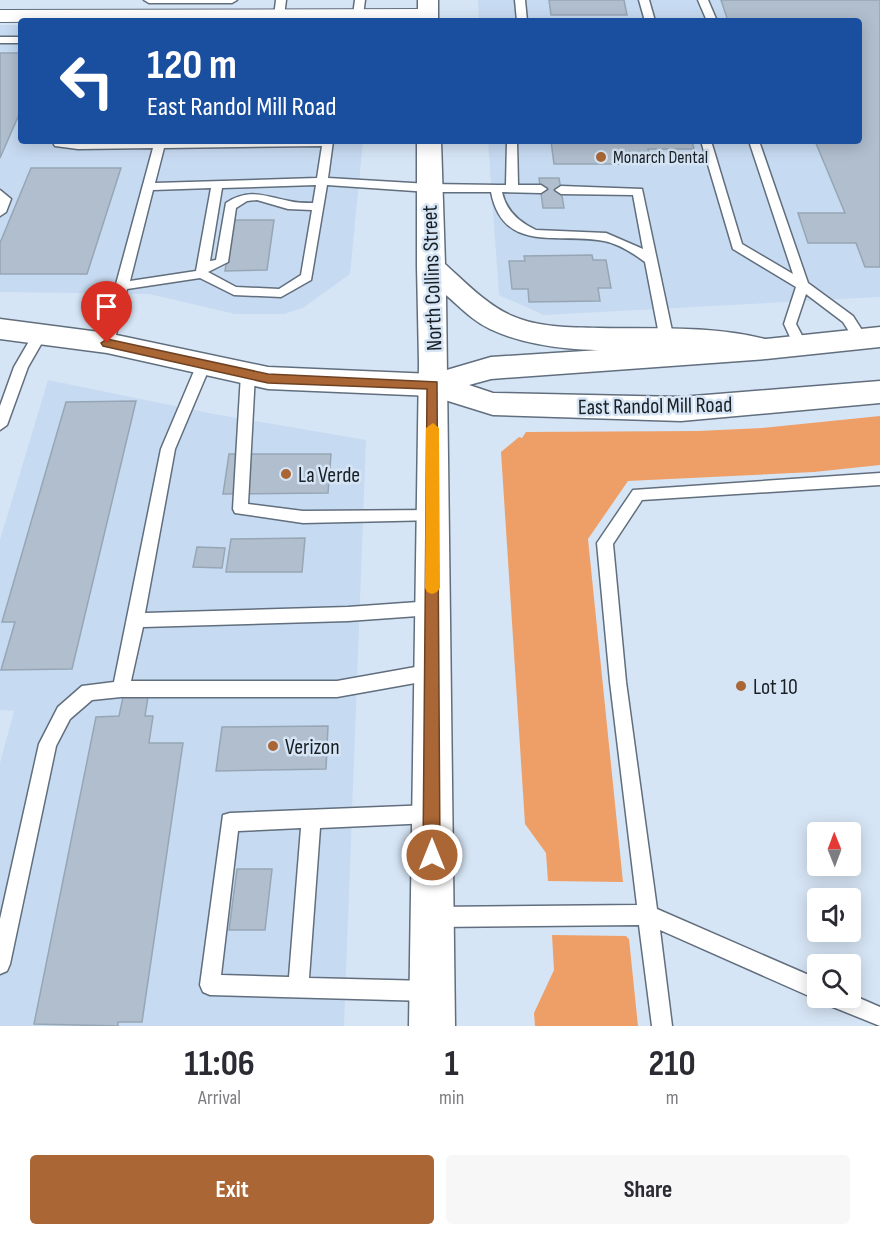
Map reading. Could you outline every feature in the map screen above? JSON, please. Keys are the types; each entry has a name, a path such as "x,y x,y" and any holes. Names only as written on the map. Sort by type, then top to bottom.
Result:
{"main road":[{"name":"North Collins Street","path":"429,144 433,385 432,1008"},
{"path":"430,266 482,311 504,325 547,337 711,341 766,349"},
{"name":"East Randol Mill Road","path":"0,329 107,343 268,378 433,385 493,404 681,409 880,392"},
{"name":"East Randol Mill Road","path":"433,385 491,368 766,349 870,337"}],"street":[{"path":"0,16 121,8 184,13 232,5 428,12"}],"lane":[{"path":"150,0 184,13"},
{"path":"520,0 522,18"},
{"path":"644,0 649,18"},
{"path":"704,0 711,18"},
{"path":"0,40 18,40"},
{"path":"59,144 78,147 108,144 159,144 107,343"},
{"path":"202,271 234,291 281,293 307,277 328,144"},
{"path":"512,144 512,188"},
{"path":"707,144 737,246 803,285 870,337"},
{"path":"755,144 803,285 790,324 800,345"},
{"path":"148,187 322,181 429,188 541,189"},
{"path":"202,271 217,184"},
{"path":"496,188 499,206 518,226 538,236 604,237 630,246 651,261"},
{"path":"561,190 638,192 667,340"},
{"path":"0,194 5,199 0,212"},
{"path":"122,286 202,271 222,262 230,206 238,199 257,195 273,198 285,204 318,207"},
{"path":"0,425 21,367 40,334"},
{"path":"121,689 168,449 204,364"},
{"path":"248,374 240,509 303,517 433,516"},
{"path":"662,1026 618,682 605,543 638,494 880,479"},
{"path":"136,620 348,614 432,608"},
{"path":"0,964 48,744 64,713 88,692 121,689 337,688 432,672"},
{"path":"432,814 230,822 210,985 298,987 432,1008"},
{"path":"298,987 311,819"},
{"path":"432,917 648,915 807,985"},
{"path":"859,1008 880,1017"}],"shaded area":[{"path":"478,0 880,0 880,297 544,315 499,295 488,144 862,144 862,18 479,18"},
{"path":"0,25 18,25 18,144 363,144 350,274 303,308 284,314 235,314 149,294 0,292"},
{"path":"48,380 214,414 366,440 344,1026 0,1026 0,763 14,711 0,710 0,540"},
{"path":"880,416 880,465 814,472 628,481 588,539 623,882 548,881 546,853 525,824 501,452 519,437 522,438 526,432 698,431 762,428"},
{"path":"552,935 626,936 629,939 638,1026 535,1026 534,1013 554,970"}],"building":[{"path":"549,0 624,0 627,15 551,15"},
{"path":"721,0 880,0 880,267 865,267 856,243 808,243 798,213 845,213 816,144 862,144 862,18 727,18"},
{"path":"0,53 18,53 18,117 0,158"},
{"name":"Monarch Dental","path":"551,144 693,144 694,149 648,149 651,164 554,164"},
{"path":"31,168 121,168 87,274 0,274 0,243"},
{"path":"539,178 559,178 564,208 543,208"},
{"path":"233,220 274,220 267,270 225,271"},
{"path":"592,255 593,260 606,260 611,288 598,288 600,301 529,302 528,289 512,289 509,261 525,261 524,256"},
{"path":"136,401 72,669 1,670 15,622 2,622 66,402"},
{"path":"229,454 331,454 328,493 223,494"},
{"path":"305,538 302,572 226,572 231,539"},
{"path":"197,547 225,548 222,568 193,567"},
{"path":"123,697 148,697 145,716 153,716 149,743 183,743 142,1022 118,1022 118,1026 34,1024 96,717 119,716"},
{"path":"328,726 326,769 216,771 222,727"},
{"path":"237,869 272,869 265,930 229,930"}],"slow traffic":[{"path":"432,588 433,428"}],"place":[{"name":"Monarch Dental","path":"601,157"},
{"name":"La Verde","path":"286,474"},
{"name":"Lot 10","path":"741,686"},
{"name":"Verizon","path":"273,746"}],"route":[{"path":"107,343 268,378 433,385 432,855"}]}
